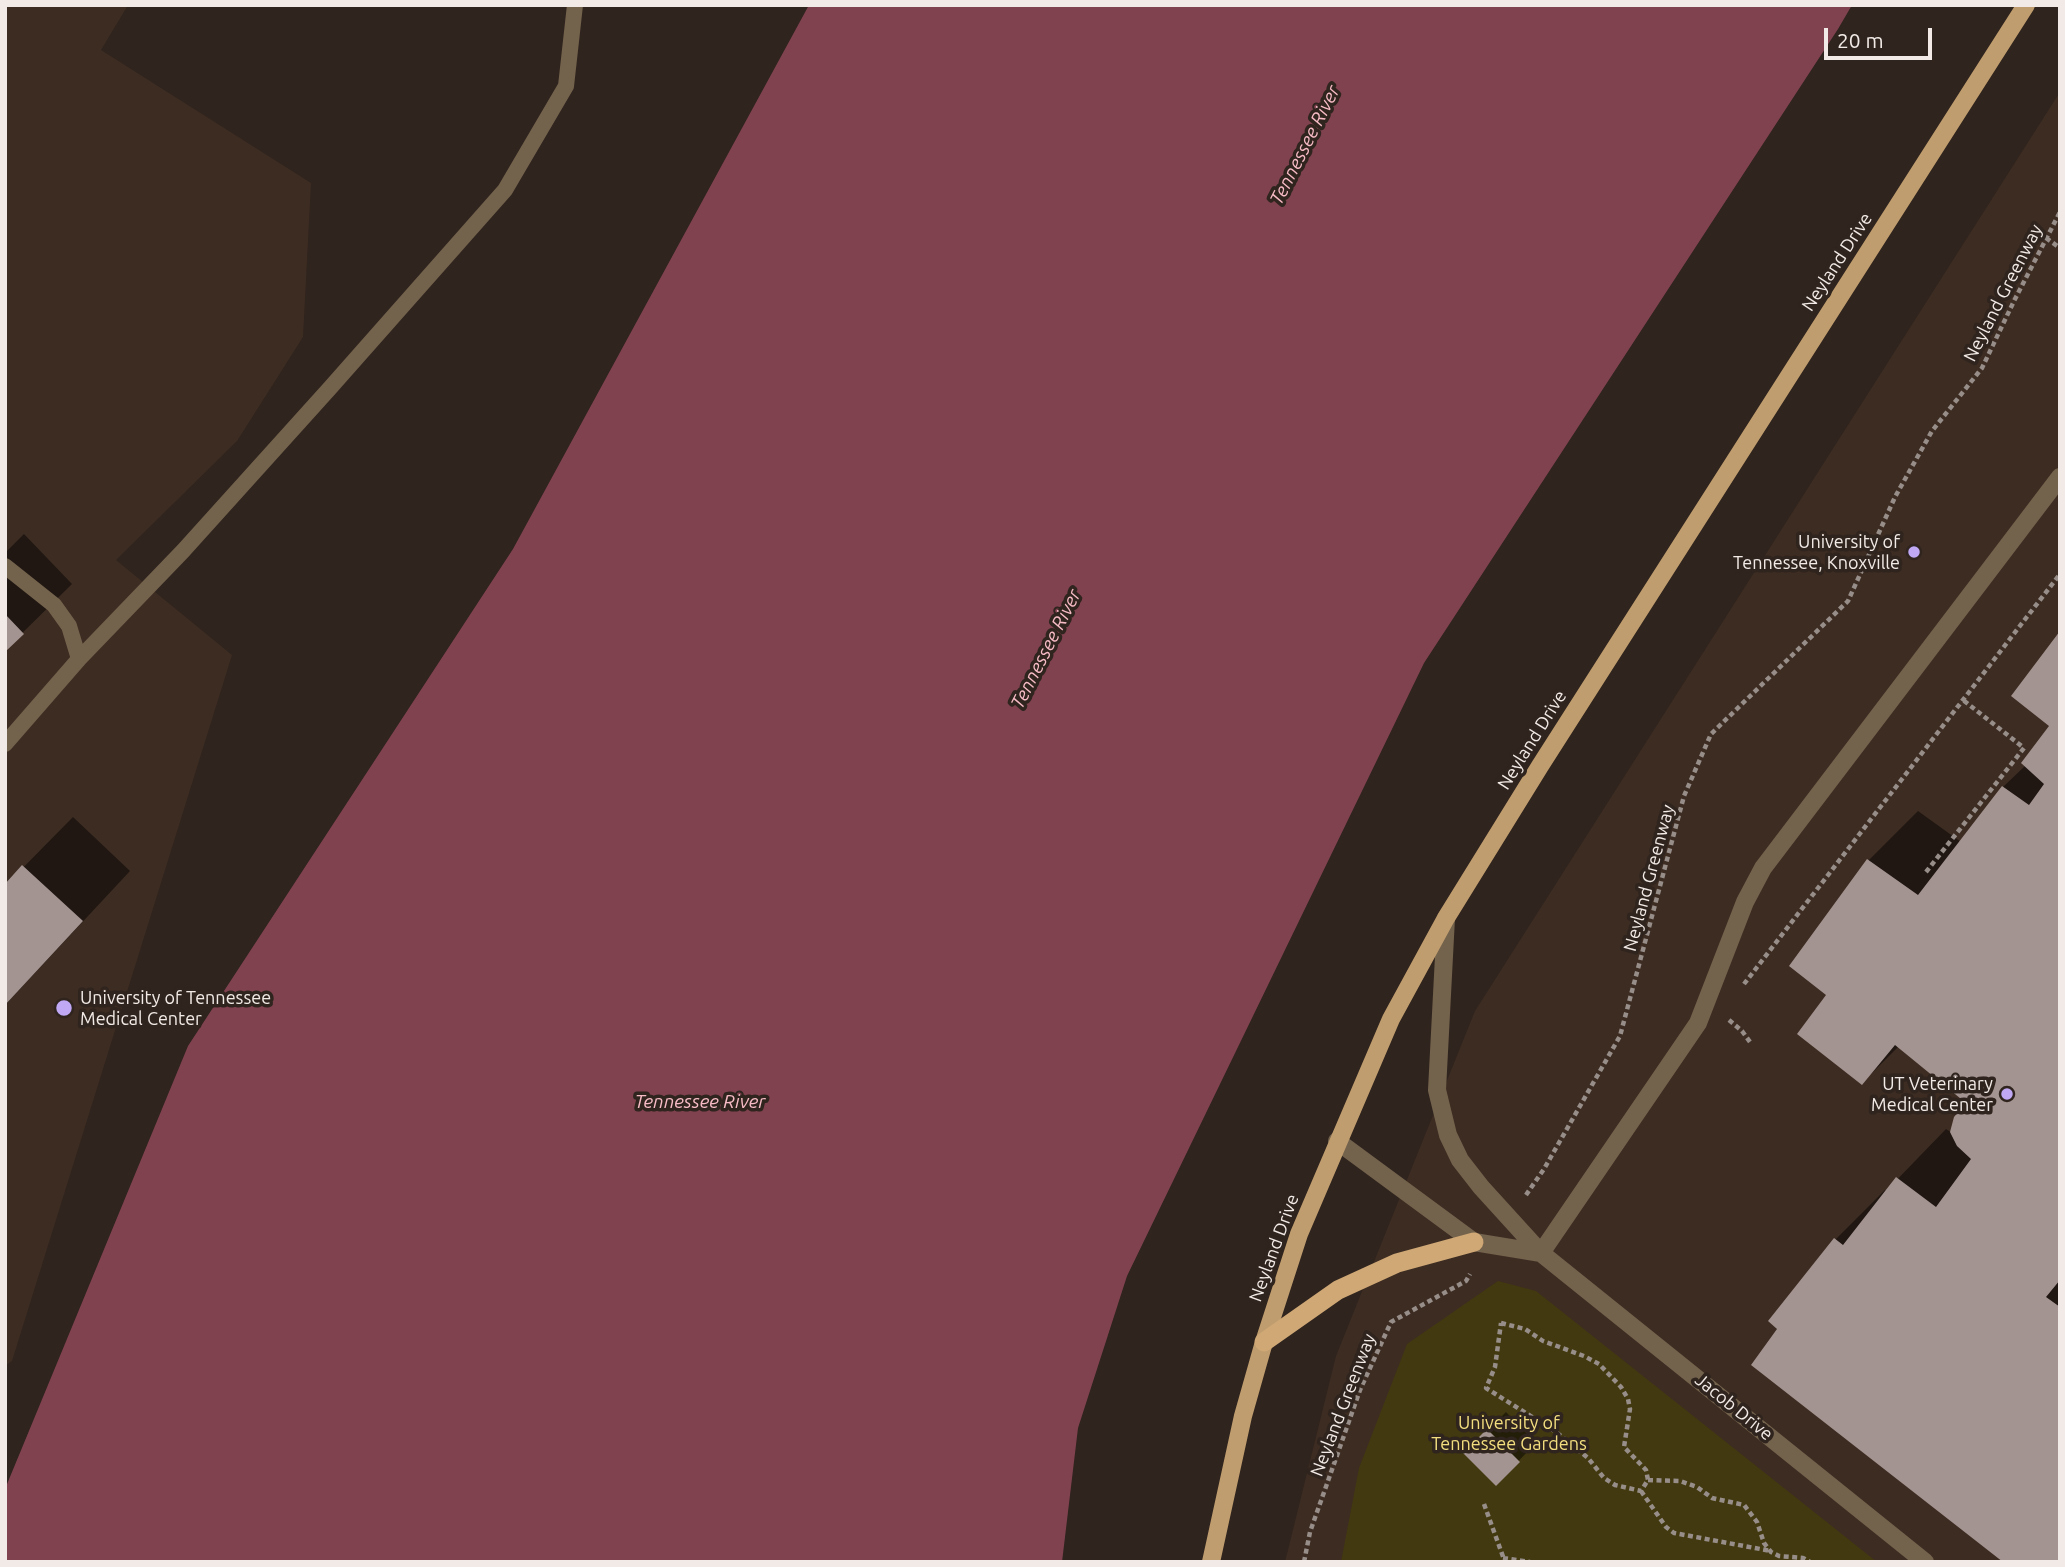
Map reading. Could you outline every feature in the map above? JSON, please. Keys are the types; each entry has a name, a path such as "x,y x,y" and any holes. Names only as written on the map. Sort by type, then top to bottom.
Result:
{"highway":[{"path":"1264,1342 1338,1290 1397,1263 1482,1244"}],"main road":[{"name":"Neyland Drive","path":"1211,1562 1243,1416 1299,1234 1391,1019 1446,918 1540,766 2026,5"}],"street":[{"path":"1541,1253 1698,1023 1753,883 1763,868 2060,477"},
{"name":"Jacob Drive","path":"1446,918 1437,1090 1448,1135 1460,1160 1541,1253 1925,1562"},
{"name":"Jacob Drive","path":"1337,1141 1482,1244 1541,1253"}],"lane":[{"path":"5,744 79,659 183,551 303,419 505,190 566,86 575,5"},
{"path":"5,566 54,605 69,625 79,659"}],"path":[{"name":"Neyland Greenway","path":"1510,1219 1544,1169 1620,1036 1685,796 1711,734 1848,601 1895,497 1932,431 1982,368 2060,212"},
{"path":"2046,238 2060,248"},
{"path":"1738,992 2060,574"},
{"path":"1926,872 2024,748 1963,700"},
{"path":"1721,1014 1742,1031 1750,1042"},
{"name":"Neyland Greenway","path":"1304,1562 1310,1532 1360,1390 1391,1322 1466,1281 1482,1244"},
{"path":"1641,1491 1648,1480 1646,1470 1624,1447 1630,1409 1628,1399 1609,1374 1584,1356 1543,1341 1525,1329 1501,1323 1495,1367 1486,1388 1556,1432 1588,1458 1604,1478 1615,1485 1641,1491 1674,1534 1771,1551"},
{"path":"1648,1480 1680,1481 1697,1487 1712,1498 1744,1505 1757,1522 1764,1543 1771,1551 1779,1556 1802,1558 1810,1562"},
{"path":"1484,1503 1504,1560 1530,1562"}],"shaded area":[{"path":"5,5 128,5 101,50 311,183 303,337 237,441 116,560 232,655 12,1361 5,1366"},
{"name":"University of Tennessee, Knoxville","path":"2060,92 2060,1562 1285,1562 1336,1356 1475,1011"}],"green space":[{"name":"University of Tennessee Gardens","path":"1498,1281 1536,1291 1877,1562 1341,1562 1359,1468 1407,1344"}],"water":[{"name":"Tennessee River","path":"809,5 1852,5 1424,663 1127,1276 1078,1428 1062,1562 5,1562 5,1489 188,1046 513,549"}],"building":[{"path":"5,614 24,634 5,652"},
{"name":"UT Veterinary Medical Center","path":"2060,631 2060,1280 2046,1297 2060,1307 2060,1562 2003,1562 1751,1365 1777,1329 1768,1321 1834,1238 1843,1245 1896,1177 1936,1207 1971,1159 1957,1146 1950,1132 1954,1117 1966,1103 1895,1045 1862,1085 1797,1034 1826,995 1789,966 1867,859 1918,895 2002,786 2029,805 2044,784 2021,763 2049,726 2011,696"},
{"path":"22,865 83,921 5,1005 5,884"},
{"path":"1487,1429 1520,1462 1496,1486 1463,1453"}],"place":[{"name":"University of Tennessee, Knoxville","path":"1914,552"},
{"name":"University of Tennessee Medical Center","path":"64,1008"},
{"name":"UT Veterinary Medical Center","path":"2007,1094"}]}
